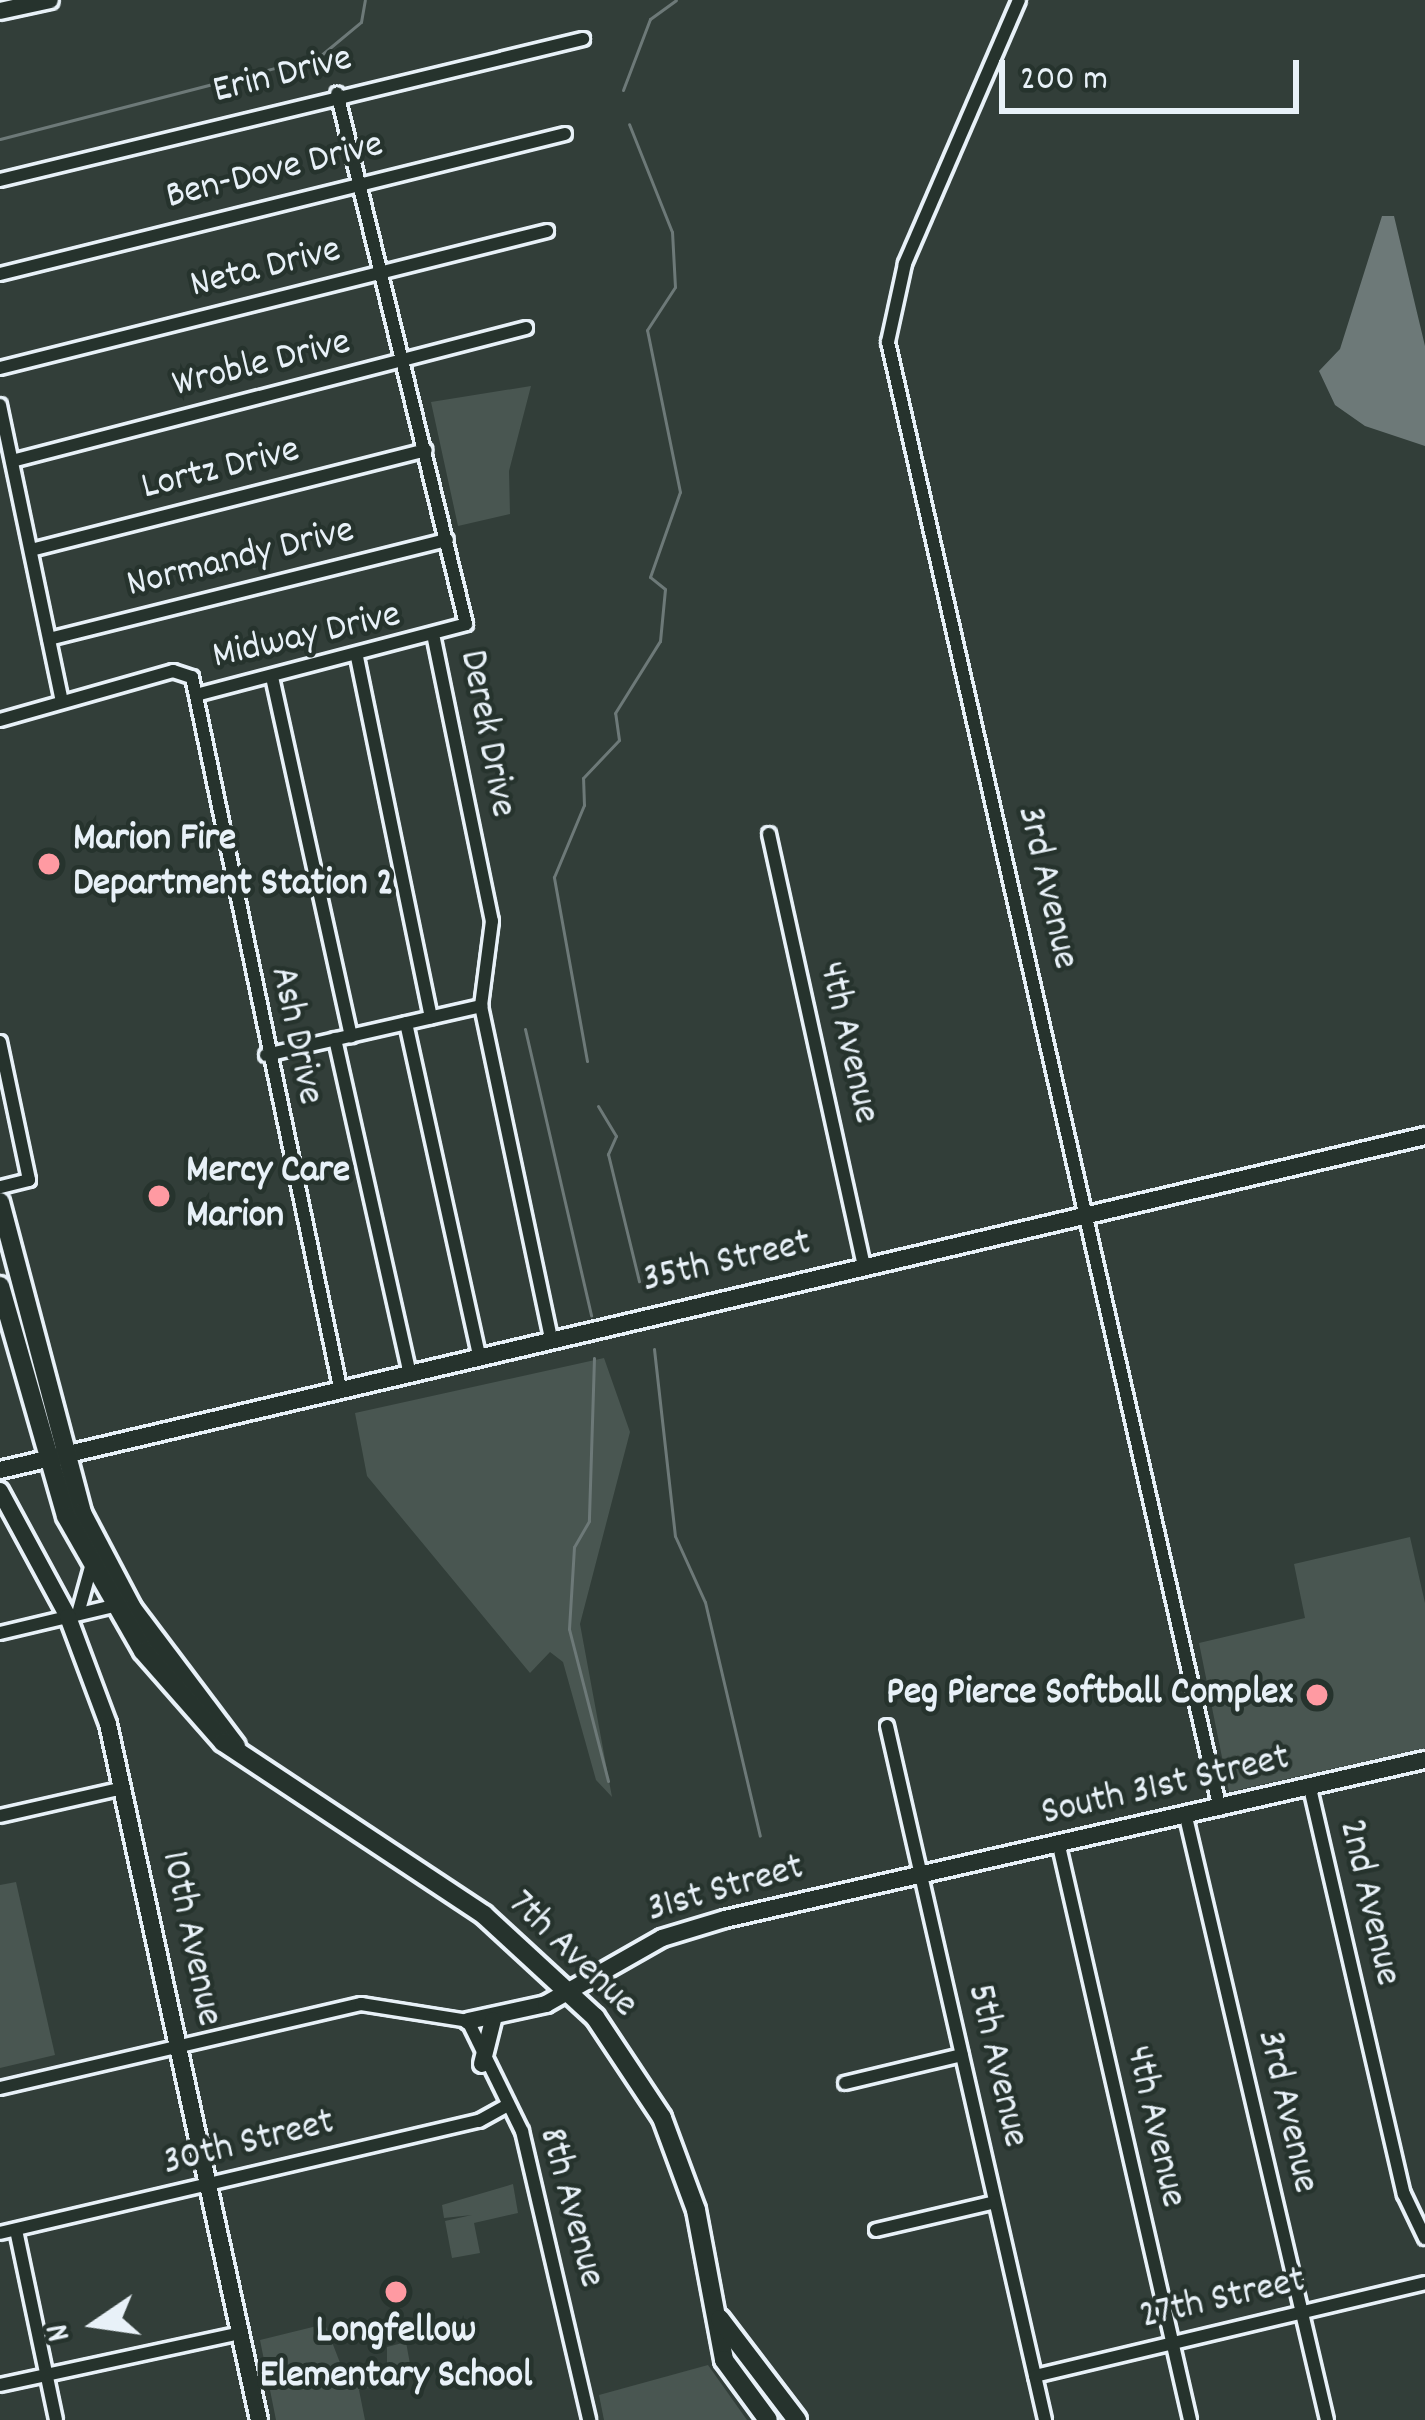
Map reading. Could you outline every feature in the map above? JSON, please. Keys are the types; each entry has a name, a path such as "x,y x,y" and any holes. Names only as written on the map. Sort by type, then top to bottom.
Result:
{"main road":[{"path":"0,1202 53,1456"},
{"path":"0,1286 53,1456"},
{"name":"7th Avenue","path":"53,1456 91,1567 113,1606 186,1707 484,1915 568,1990 662,2118 720,2319 732,2379 768,2420"},
{"name":"7th Avenue","path":"53,1456 132,1608 236,1746"},
{"name":"7th Avenue","path":"720,2319 797,2420"}],"street":[{"path":"0,11 50,0"},
{"name":"3rd Avenue","path":"1019,0 905,264 888,342 1220,1809"},
{"name":"Erin Drive","path":"0,180 337,93 583,39"},
{"name":"Derek Drive","path":"337,93 467,616 460,632 434,639 492,921 481,1006 551,1339"},
{"name":"Ben-Dove Drive","path":"0,274 565,134"},
{"name":"Neta Drive","path":"0,368 547,231"},
{"name":"Wroble Drive","path":"12,460 526,328"},
{"path":"0,405 62,702"},
{"name":"Lortz Drive","path":"31,550 426,450"},
{"name":"Normandy Drive","path":"49,639 447,539"},
{"name":"Midway Drive","path":"0,720 173,671 192,677 196,695 434,639"},
{"path":"357,657 431,1017"},
{"path":"272,677 351,1036"},
{"name":"Ash Drive","path":"196,695 266,1055 340,1388"},
{"name":"4th Avenue","path":"769,834 864,1266"},
{"path":"266,1055 481,1006"},
{"path":"406,1023 479,1355"},
{"path":"335,1039 409,1371"},
{"path":"0,1042 28,1180 0,1187"},
{"name":"35th Street","path":"0,1470 1425,1136"},
{"name":"35th Street","path":"0,1460 53,1456"},
{"name":"10th Avenue","path":"0,1491 73,1614 122,1788 259,2420"},
{"path":"73,1614 91,1567"},
{"path":"0,1633 113,1606"},
{"name":"5th Avenue","path":"887,1726 1045,2420"},
{"name":"South 31st Street","path":"922,1879 1425,1760"},
{"path":"0,1816 122,1788"},
{"name":"2nd Avenue","path":"1310,1788 1403,2194 1425,2238"},
{"name":"3rd Avenue","path":"1186,1817 1328,2420"},
{"name":"4th Avenue","path":"1059,1846 1190,2420"},
{"name":"31st Street","path":"0,2088 380,2002 468,2020 493,2020 568,1990 662,1938 922,1879"},
{"name":"8th Avenue","path":"468,2020 482,2064 508,2105 532,2167 589,2420"},
{"path":"482,2064 493,2020"},
{"path":"845,2083 962,2055"},
{"name":"30th Street","path":"0,2233 208,2186 508,2105"},
{"path":"876,2230 995,2202"},
{"path":"16,2230 56,2420"},
{"name":"27th Street","path":"1034,2376 1425,2283"},
{"path":"0,2384 240,2333"}],"shaded area":[{"path":"1382,216 1394,216 1425,346 1425,446 1365,426 1335,405 1319,371 1340,349"},
{"path":"531,386 509,471 510,514 458,526 431,402"},
{"path":"604,1358 630,1432 580,1624 612,1797 596,1780 563,1662 550,1652 530,1673 367,1476 355,1413"},
{"name":"Peg Pierce Softball Complex","path":"1410,1537 1425,1603 1425,1748 1229,1792 1199,1643 1305,1618 1294,1564"},
{"path":"16,1882 55,2055 0,2068 0,1885"},
{"path":"513,2184 518,2213 474,2223 480,2253 452,2258 445,2221 472,2215 444,2218 442,2205"},
{"path":"325,2324 344,2373 387,2363 387,2347 406,2342 412,2375 359,2390 365,2420 276,2420 260,2340"},
{"path":"708,2365 747,2420 604,2420 599,2395"}],"waterway":[{"path":"0,139 320,56 361,22 365,0"},
{"path":"623,90 650,19 676,0"},
{"path":"587,1061 554,877 584,805 583,778 619,740 615,713 660,641 665,589 650,577 680,492 647,330 675,287 672,232 629,124"},
{"path":"525,1029 591,1316"},
{"path":"598,1106 616,1136 608,1154 639,1281"},
{"path":"654,1349 675,1536 705,1602 760,1836"},
{"path":"594,1358 589,1521 574,1547 569,1629 608,1781"}],"place":[{"name":"Marion Fire Department Station 2","path":"49,864"},
{"name":"Mercy Care Marion","path":"159,1196"},
{"name":"Peg Pierce Softball Complex","path":"1317,1695"},
{"name":"Longfellow Elementary School","path":"396,2292"}]}
